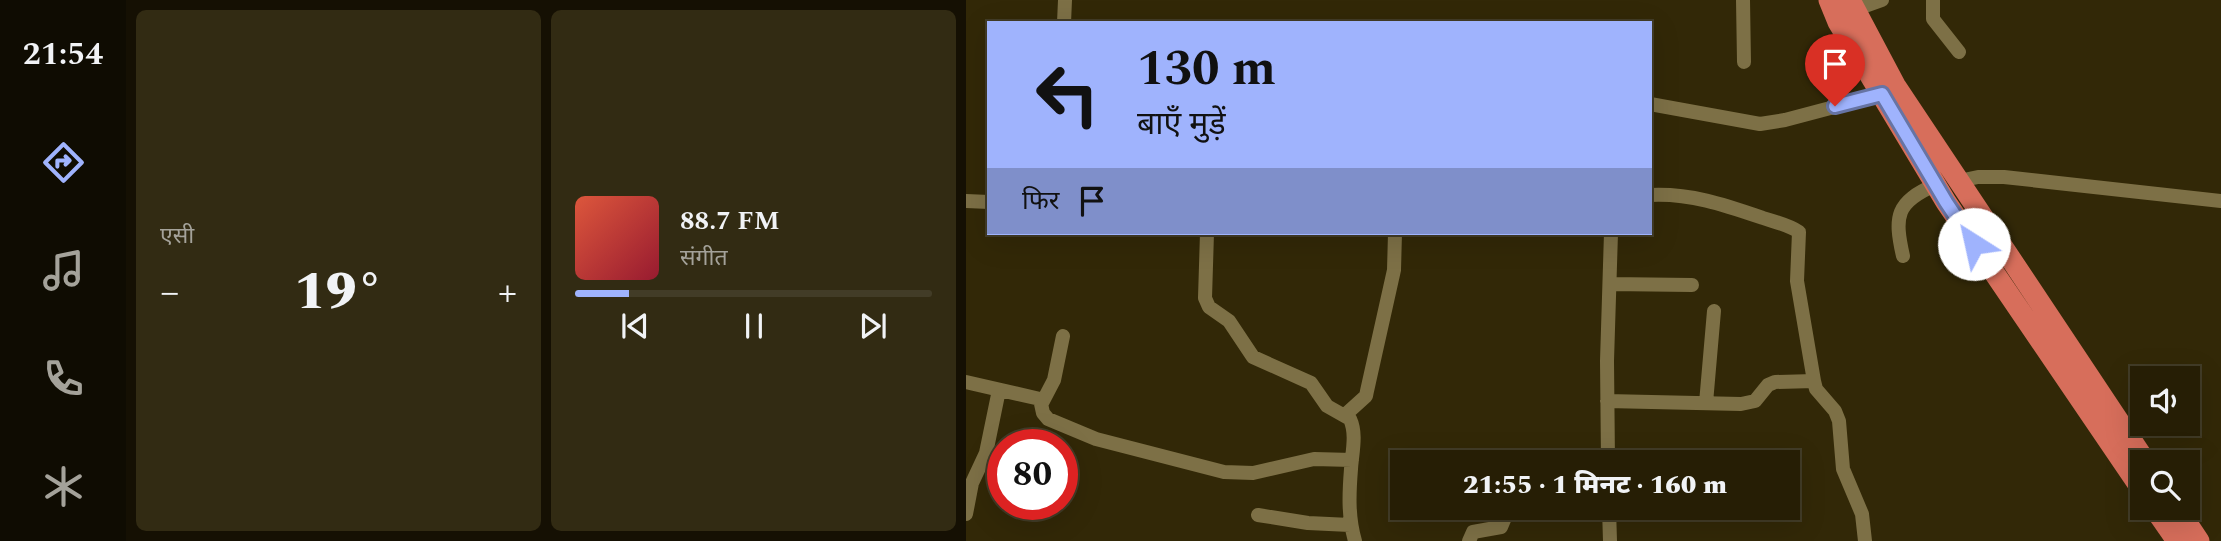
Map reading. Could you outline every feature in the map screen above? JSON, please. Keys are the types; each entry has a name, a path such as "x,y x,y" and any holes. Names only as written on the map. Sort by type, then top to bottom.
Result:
{"highway":[{"path":"1829,0 1838,22 1959,181 2138,450"},
{"path":"1852,5 1936,185 2130,472"},
{"path":"2162,520 2176,541"},
{"path":"2184,520 2199,541"}],"street":[{"path":"1064,21 1065,0"},
{"path":"1743,0 1744,62"},
{"path":"1852,5 1882,0"},
{"path":"1933,0 1933,19 1959,52"},
{"path":"1652,104 1760,124 1785,120 1890,91"},
{"path":"1959,181 1978,177 2004,177 2221,201"},
{"path":"1903,256 1898,232 1901,209 1917,193 1936,185"},
{"path":"1652,195 1674,195 1729,205 1799,232 1797,281 1814,381 1816,389 1835,411 1839,421 1843,469 1863,514 1865,541"},
{"path":"966,201 987,202"},
{"path":"1208,235 1205,298 1209,307 1229,321 1253,357 1311,383 1327,406 1345,415 1353,426 1350,525 1355,541"},
{"path":"1345,415 1366,396 1394,270 1395,235"},
{"path":"1608,450 1611,235"},
{"path":"1610,284 1692,285"},
{"path":"1706,403 1714,311"},
{"path":"1042,403 1051,389 1063,336"},
{"path":"1607,401 1748,403 1760,397 1769,384 1775,382 1814,381"},
{"path":"966,382 1040,399 1045,416 1068,429 1121,446 1224,472 1253,473 1314,459 1352,460"},
{"path":"966,514 972,483 986,453 999,390"},
{"path":"1258,515 1329,526 1350,525"},
{"path":"1469,541 1473,532 1501,527 1504,520"},
{"path":"1609,520 1610,541"}],"route":[{"path":"1835,106 1882,94 1974,244"}]}
